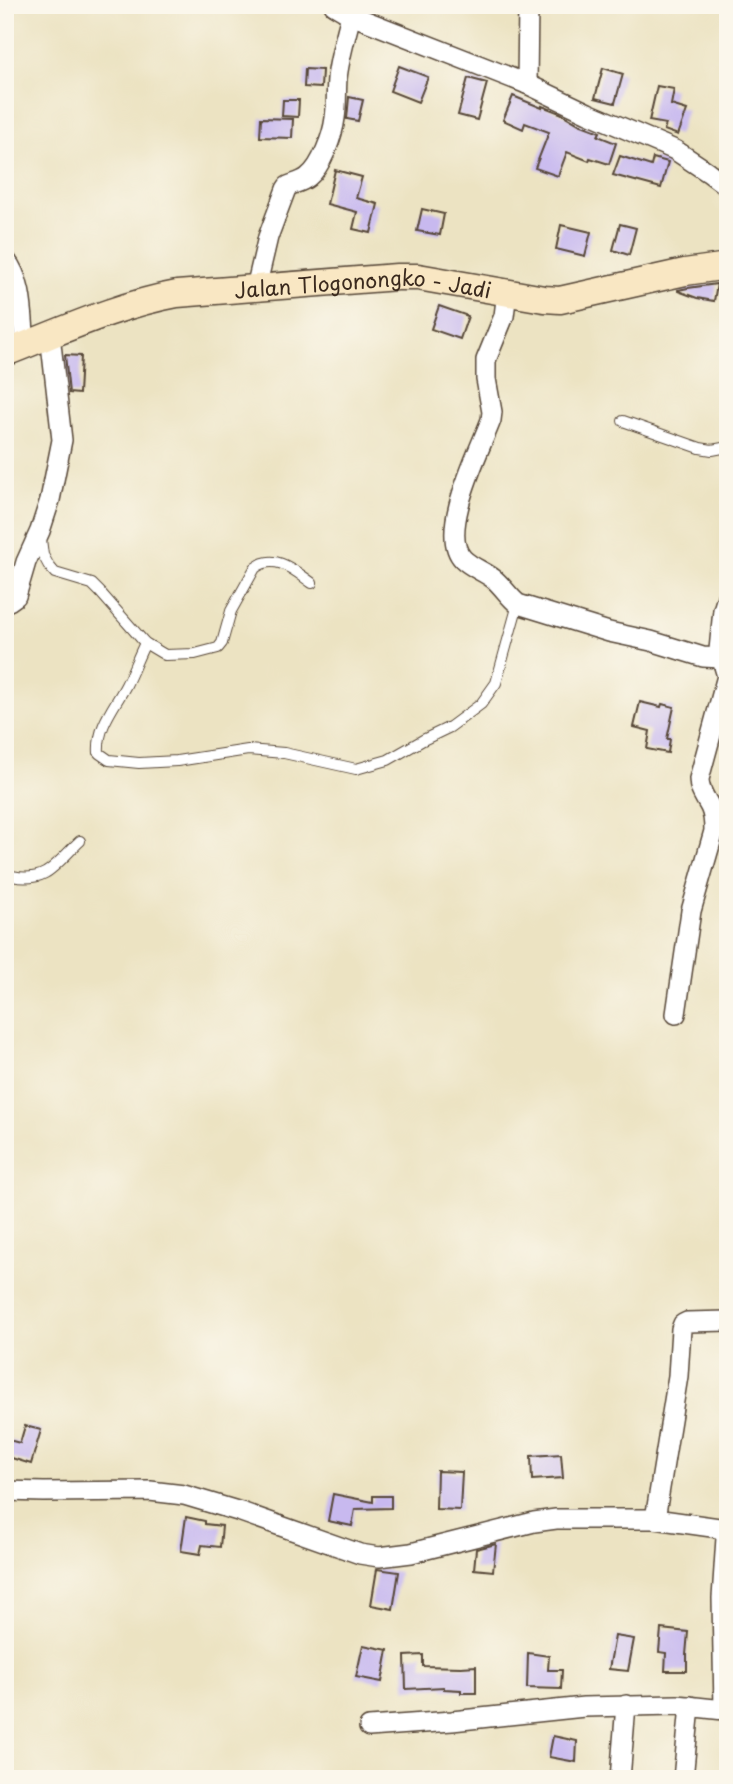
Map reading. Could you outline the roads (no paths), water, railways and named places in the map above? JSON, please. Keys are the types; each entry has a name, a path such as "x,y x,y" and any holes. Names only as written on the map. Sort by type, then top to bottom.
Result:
{"street":[{"path":"334,5 351,15 527,84 675,150 728,187"},
{"path":"527,84 528,5"},
{"path":"256,288 268,237 286,188 310,176 326,149 335,120 338,73 351,15"},
{"path":"5,259 15,273 20,292 15,349"},
{"name":"Jalan Tlogonongko - Jadi","path":"15,349 115,310 149,299 177,294 418,277 560,300 685,272 728,266"},
{"path":"507,292 504,316 486,360 491,420 456,516 454,533 458,552 495,580 518,604 609,632 703,657 720,658"},
{"path":"5,601 16,596 26,562 40,531 50,500 62,440 50,335"},
{"path":"676,1014 691,911 713,831 714,819 699,787 701,768 727,676 719,650 723,610 728,594"},
{"path":"655,1518 678,1377 681,1329 687,1322 728,1321"},
{"path":"5,1491 150,1491 184,1495 242,1512 360,1554 379,1557 411,1553 556,1518 655,1518 719,1528 724,1532 726,1538 722,1598 726,1711 690,1706 625,1705 369,1727"},
{"path":"621,1779 625,1705"},
{"path":"683,1779 690,1706"}],"lane":[{"path":"623,421 699,448 712,450 728,447"},
{"path":"40,531 43,555 55,573 92,584 145,643 165,655 194,654 218,648 235,603 255,568 261,563 272,561 287,565 312,583"},
{"path":"145,643 105,721 98,741 99,753 109,760 139,763 177,761 248,750 284,753 356,769 388,760 450,727 481,704 496,683 518,604"},
{"path":"5,873 30,877 46,873 80,841"}]}
